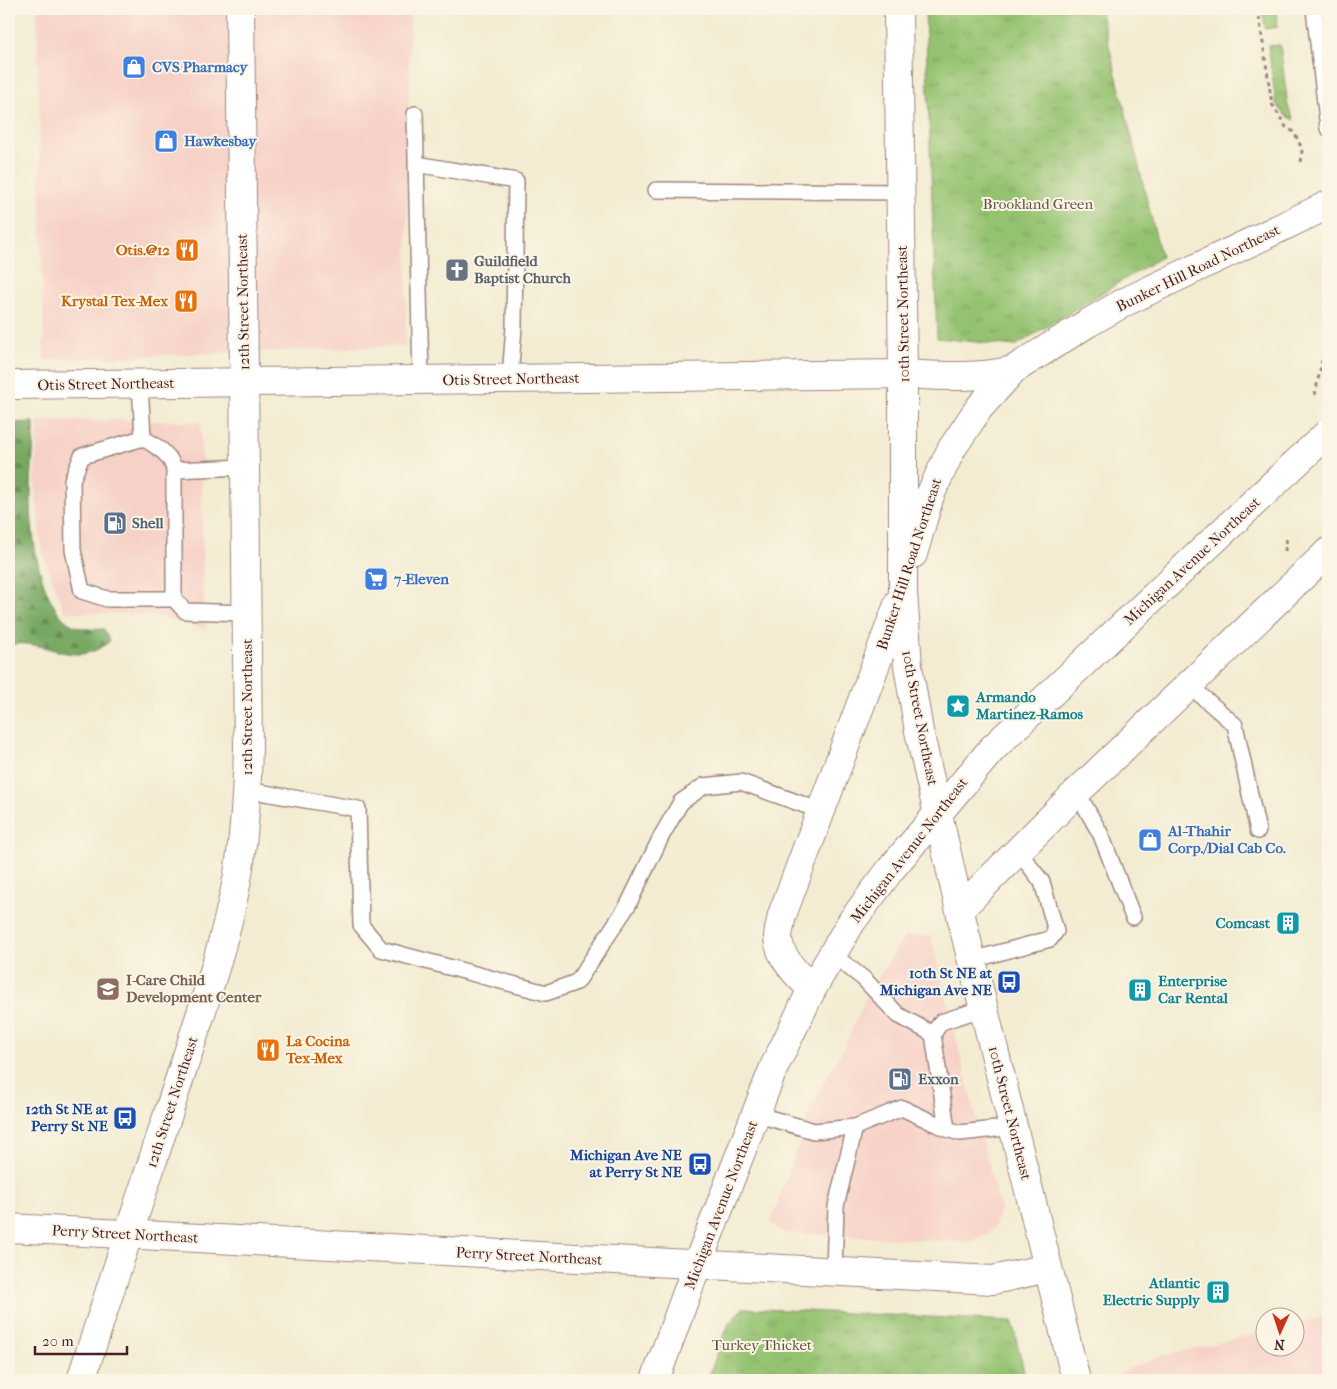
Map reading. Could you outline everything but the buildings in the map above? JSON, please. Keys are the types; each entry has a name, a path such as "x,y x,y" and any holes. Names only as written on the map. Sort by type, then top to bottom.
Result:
{"street":[{"name":"12th Street Northeast","path":"81,1380 227,924 237,880 243,835 247,790 240,9"},
{"name":"10th Street Northeast","path":"898,9 903,374 903,592 911,683 919,731 972,960 1076,1380"},
{"name":"Bunker Hill Road Northeast","path":"812,988 797,975 785,958 778,939 782,915 903,592 930,495 940,472 967,425 995,388 1013,370 1088,323 1123,303 1328,205"},
{"name":"Otis Street Northeast","path":"9,385 903,374 965,377 1013,370"},
{"name":"Michigan Avenue Northeast","path":"655,1380 697,1265 777,1059 812,988 871,895 993,748 1328,433"},
{"path":"960,909 1189,684 1326,559"},
{"name":"Perry Street Northeast","path":"9,1228 993,1280 1048,1268"}],"lane":[{"path":"1314,9 1328,128"},
{"path":"416,114 421,380"},
{"path":"416,164 516,181 514,327 510,378"},
{"path":"656,190 901,192"},
{"path":"140,383 143,438"},
{"path":"174,599 107,599 82,591 73,550 72,480 82,456 143,438 160,448 173,462 174,470 174,599 185,611 246,614"},
{"path":"174,470 244,467"},
{"path":"1189,684 1235,725 1258,831"},
{"path":"247,790 358,809 361,925 381,949 546,993 577,982 628,904 662,834 681,802 704,786 741,782 821,811"},
{"path":"1078,792 1102,835 1133,916"},
{"path":"972,960 1050,939 1056,931 1042,882 1018,851"},
{"path":"832,954 864,979 898,1015 933,1034"},
{"path":"946,1129 933,1034 941,1022 984,1008"},
{"path":"755,1114 814,1131 855,1126 902,1108 946,1129 960,1132 1014,1127"},
{"path":"834,1273 836,1206 855,1126"}],"path":[{"path":"1258,9 1272,104 1286,127 1294,132 1302,149 1302,165"},
{"path":"1315,395 1328,331"},
{"path":"1283,558 1287,536"}],"shaded area":[{"path":"37,9 410,9 406,346 44,360"},
{"path":"125,420 201,422 203,588 206,629 154,615 64,612 41,547 35,480 38,421"},
{"path":"905,936 931,936 1000,1208 996,1225 988,1235 971,1242 783,1233 771,1223 811,1106 844,1047 866,997"},
{"path":"1328,1316 1328,1380 1121,1380 1119,1373 1158,1357 1254,1334 1254,1356 1304,1356 1304,1322"}],"green space":[{"name":"Brookland Green","path":"925,9 1100,9 1161,257 1015,346 937,338"},
{"path":"1262,9 1276,9 1278,27 1265,29"},
{"path":"1280,45 1288,106 1294,120 1286,116 1276,103 1268,46"},
{"path":"34,422 31,506 34,541 41,576 47,593 64,619 72,625 82,628 104,629 110,641 97,650 84,654 60,652 36,645 9,645 9,423"},
{"name":"Turkey Thicket","path":"743,1308 1012,1321 1026,1380 707,1380 729,1323"}],"place":[{"name":"CVS Pharmacy","path":"134,67"},
{"name":"Hawkesbay","path":"166,141"},
{"name":"Otis.@12","path":"187,250"},
{"name":"Guildfield Baptist Church","path":"457,270"},
{"name":"Krystal Tex-Mex","path":"186,301"},
{"name":"Shell","path":"115,523"},
{"name":"7-Eleven","path":"376,579"},
{"name":"Armando Martinez-Ramos","path":"958,706"},
{"name":"Al-Thahir Corp./Dial Cab Co.","path":"1150,840"},
{"name":"Comcast","path":"1288,923"},
{"name":"10th St NE at Michigan Ave NE","path":"1009,982"},
{"name":"I-Care Child Development Center","path":"108,989"},
{"name":"Enterprise Car Rental","path":"1140,990"},
{"name":"La Cocina Tex-Mex","path":"268,1050"},
{"name":"Exxon","path":"900,1079"},
{"name":"12th St NE at Perry St NE","path":"125,1118"},
{"name":"Michigan Ave NE at Perry St NE","path":"700,1164"},
{"name":"Atlantic Electric Supply","path":"1218,1292"}]}
